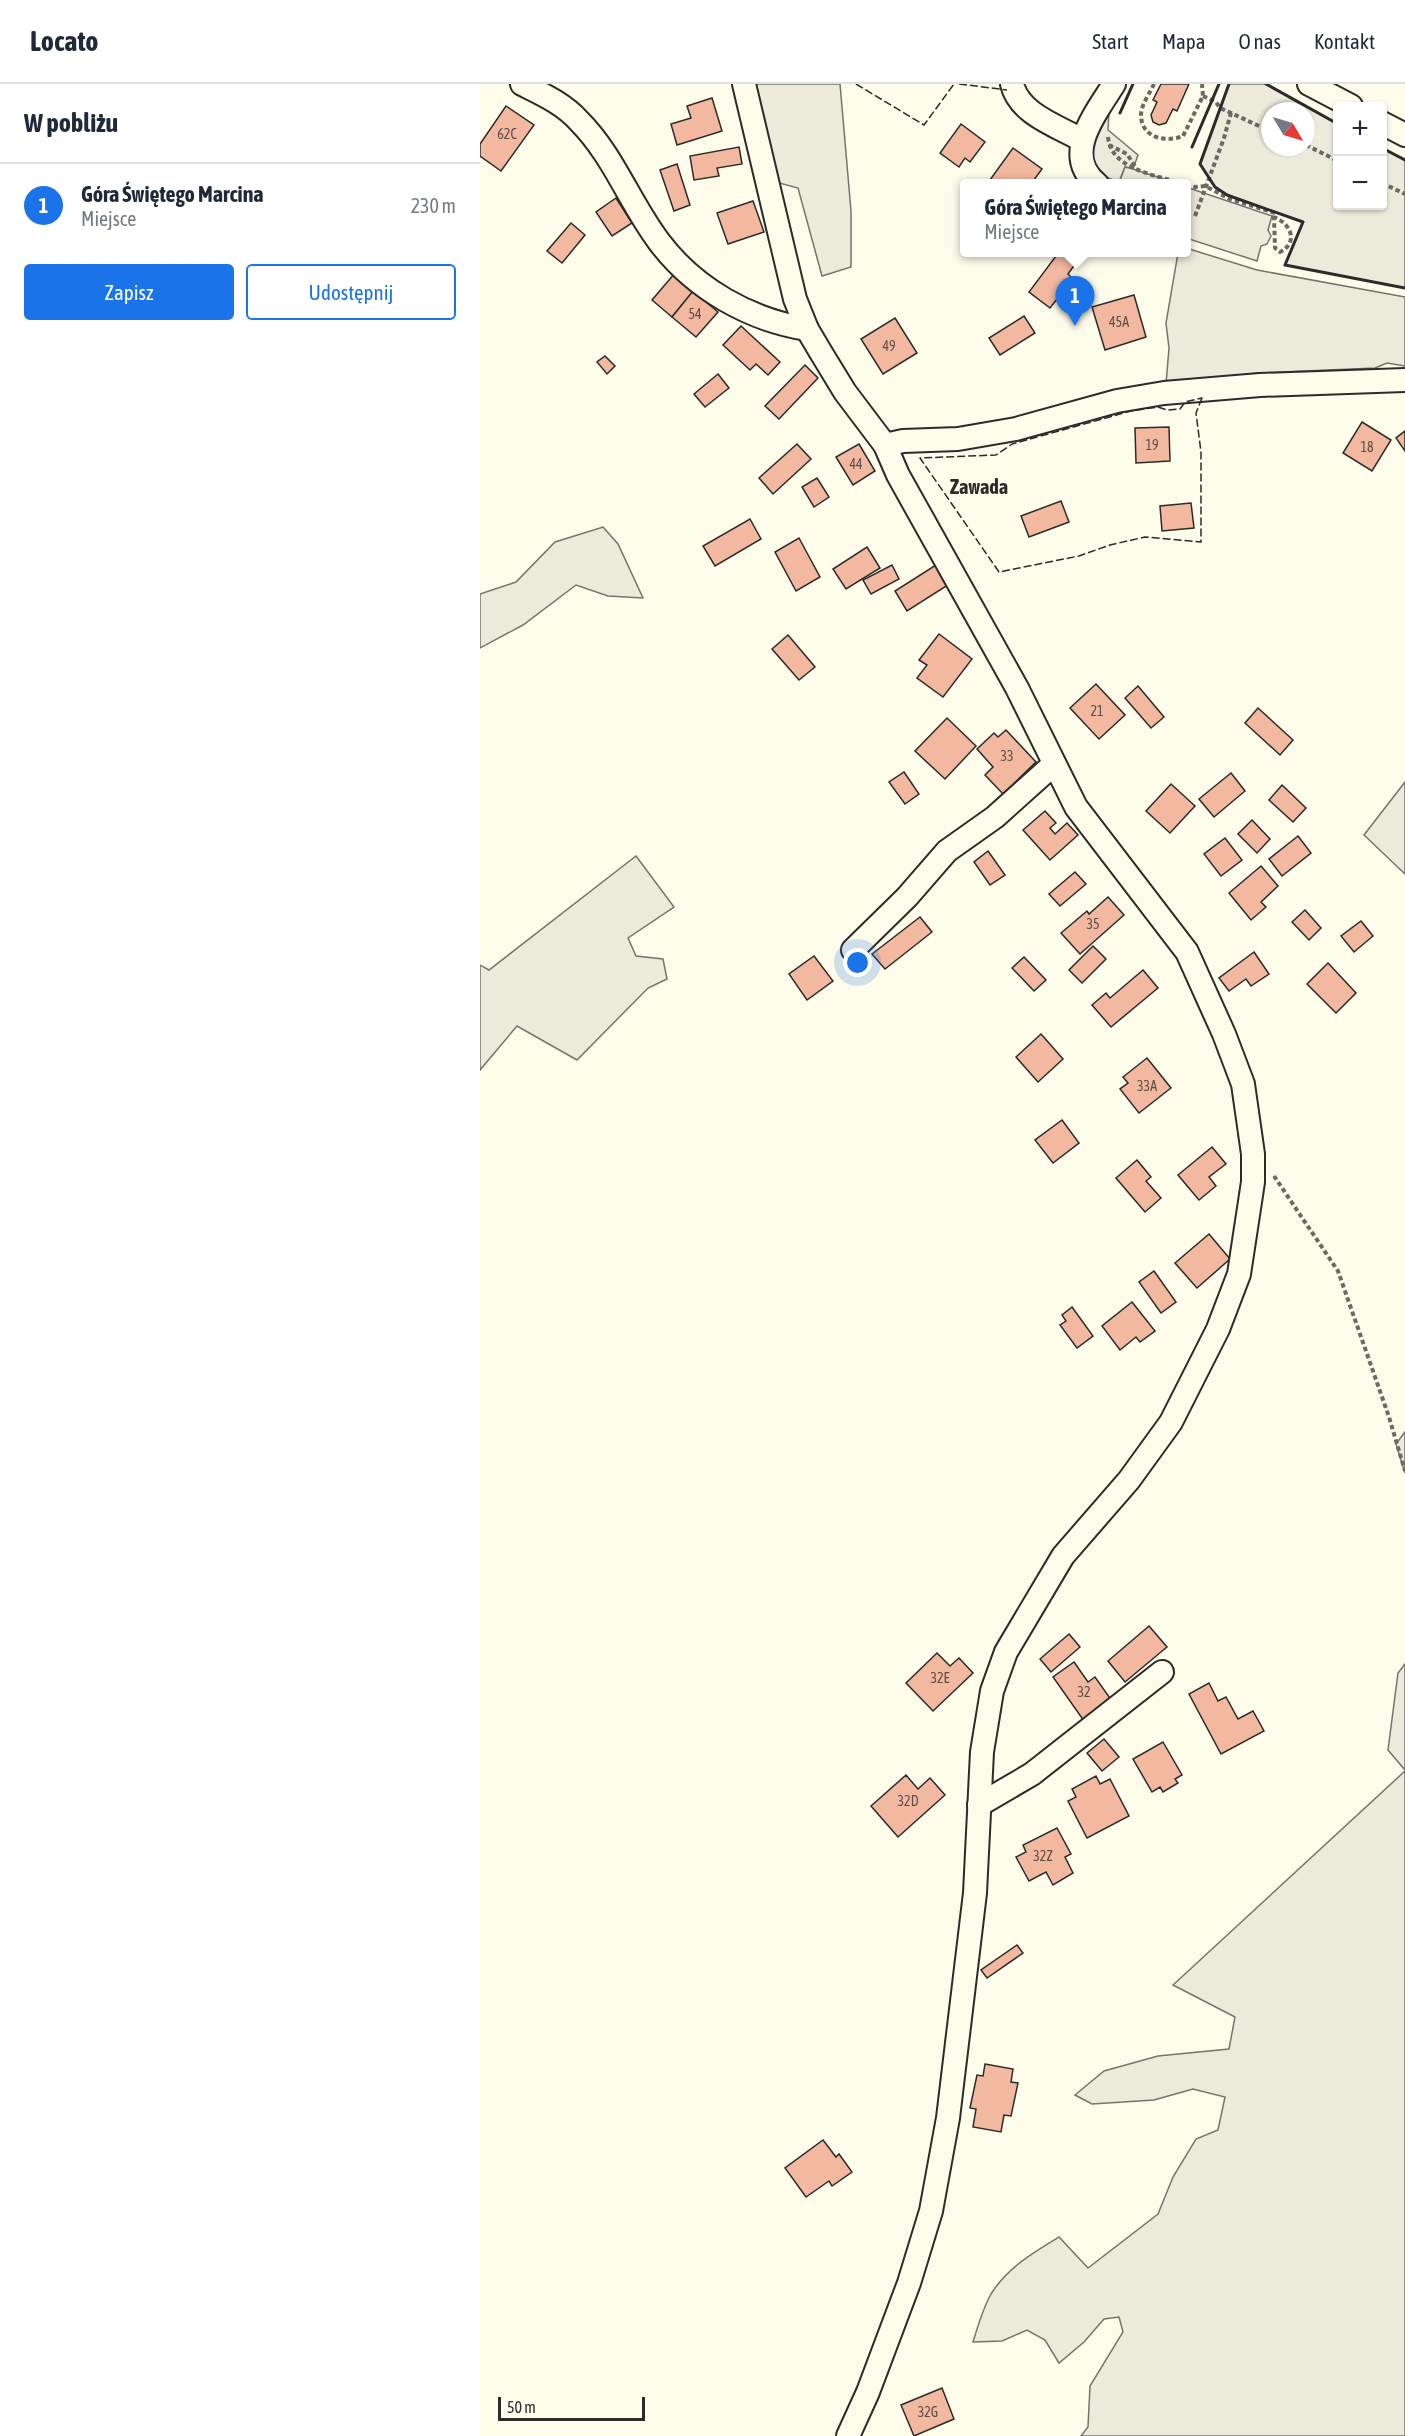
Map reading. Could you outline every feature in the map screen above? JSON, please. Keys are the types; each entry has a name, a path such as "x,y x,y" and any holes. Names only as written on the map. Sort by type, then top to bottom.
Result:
{"street":[{"path":"522,84 549,98 578,119 600,144 660,243 684,268 714,292 748,312 780,324 807,329"},
{"path":"744,84 795,299 807,329 845,392 885,445 898,475 1017,687 1076,807 1187,952 1224,1034 1243,1084 1253,1154 1254,1182 1239,1274 1218,1329 1171,1422 1129,1480 1063,1557 1006,1652 992,1691 982,1752 975,1893 948,2118 931,2211 909,2283 868,2392 848,2436"},
{"path":"1012,84 1018,101 1082,140"},
{"path":"1092,179 1082,165 1082,140 1114,84"},
{"path":"1309,84 1343,102"},
{"path":"1387,125 1405,135"},
{"path":"885,445 903,441 958,439 1016,429 1117,401 1164,393 1260,385 1405,380"},
{"path":"853,950 947,852 995,817 1054,764"},
{"path":"979,1805 1032,1774 1162,1672"}],"path":[{"path":"1154,84 1141,113 1143,125 1150,135 1169,140 1183,136 1203,96 1202,84"},
{"path":"1203,96 1231,113 1261,127"},
{"path":"1195,216 1231,113"},
{"path":"1107,128 1108,144 1121,166 1136,168 1169,179"},
{"path":"1108,144 1127,154 1136,168"},
{"path":"1315,150 1333,158"},
{"path":"1387,185 1405,194"},
{"path":"1191,187 1205,186 1230,199 1275,213 1275,217 1275,248 1280,252 1290,243 1292,235 1285,223 1275,217"},
{"path":"1253,1154 1281,1185 1338,1271 1389,1417 1405,1471"}],"shaded area":[{"path":"756,84 840,84 851,211 851,267 822,276 798,188 779,183"},
{"path":"1229,84 1266,84 1298,102 1261,102 1261,156 1315,156 1315,112 1333,122 1333,210 1387,210 1387,150 1405,160 1405,288 1285,265 1303,222 1227,195 1215,187 1200,164"},
{"path":"1109,112 1108,130 1138,155 1133,169 1125,167 1120,179 1105,176 1096,169 1091,161 1091,143"},
{"path":"1125,167 1164,179 1120,179"},
{"path":"1191,189 1272,216 1268,230 1271,236 1267,244 1261,246 1257,261 1191,240"},
{"path":"1191,250 1257,270 1405,297 1405,366 1387,363 1375,368 1258,373 1166,384 1169,348 1166,323 1177,257 1191,257"},
{"path":"603,527 618,544 643,598 608,596 576,585 523,625 480,648 480,594 516,582 555,542"},
{"path":"1405,782 1405,874 1364,835"},
{"path":"636,856 674,907 628,938 636,956 663,959 667,979 648,988 577,1060 517,1026 480,1070 480,965 489,970"},
{"path":"1405,1432 1405,1473 1396,1444"},
{"path":"1405,1664 1405,1770 1388,1750 1398,1673"},
{"path":"1405,1771 1405,2436 1081,2436 1088,2427 1090,2386 1123,2332 1119,2317 1104,2319 1084,2342 1059,2363 1045,2340 1027,2330 1002,2341 973,2342 986,2305 997,2285 1013,2268 1059,2237 1088,2268 1158,2214 1173,2177 1196,2139 1218,2130 1225,2097 1193,2089 1154,2100 1092,2104 1075,2095 1104,2071 1158,2056 1229,2049 1235,2017 1173,1985"}],"building":[{"path":"1161,84 1189,84 1177,111 1173,109 1166,123 1159,125 1153,122 1151,115 1157,102 1153,100"},
{"path":"712,98 722,131 677,145 671,124 691,118 687,106"},
{"path":"506,106 534,125 501,171 480,156 480,144"},
{"path":"961,124 985,142 970,162 965,158 959,167 940,153"},
{"path":"739,147 742,164 717,168 719,176 694,180 690,156"},
{"path":"1013,148 1042,169 1035,179 991,179"},
{"path":"677,164 690,205 674,211 660,170"},
{"path":"616,198 632,223 612,236 596,212"},
{"path":"753,201 764,232 728,244 717,213"},
{"path":"571,223 585,235 562,263 547,251"},
{"path":"1055,257 1080,257 1068,274 1073,279 1050,308 1029,292"},
{"path":"675,273 695,289 672,317 652,300"},
{"path":"693,291 718,312 696,337 672,317"},
{"path":"1134,295 1146,337 1105,350 1092,307"},
{"path":"1024,316 1035,333 1000,355 989,338"},
{"path":"895,318 917,353 883,374 861,339"},
{"path":"741,326 780,362 768,375 756,364 750,370 723,345"},
{"path":"605,356 615,366 607,374 597,362"},
{"path":"805,365 818,378 779,419 765,406"},
{"path":"718,374 729,388 705,407 694,394"},
{"path":"1362,422 1391,440 1372,471 1343,453"},
{"path":"1169,427 1170,461 1136,463 1135,428"},
{"path":"1405,431 1405,451 1396,438"},
{"path":"797,444 811,459 773,494 759,478"},
{"path":"859,444 875,471 853,485 836,457"},
{"path":"817,478 829,497 814,507 802,487"},
{"path":"1061,501 1069,522 1029,537 1021,516"},
{"path":"1191,503 1194,528 1162,531 1160,506"},
{"path":"750,519 761,539 715,566 703,546"},
{"path":"799,538 820,577 796,591 775,552"},
{"path":"867,547 880,568 846,589 833,569"},
{"path":"939,563 951,583 907,611 895,591"},
{"path":"892,565 899,579 871,594 863,580"},
{"path":"939,634 972,659 943,697 917,678 927,665 919,660"},
{"path":"788,635 815,667 799,680 772,649"},
{"path":"1096,684 1125,715 1099,739 1070,708"},
{"path":"1138,686 1164,717 1151,728 1125,698"},
{"path":"1258,708 1293,740 1280,755 1245,723"},
{"path":"947,718 976,746 945,779 915,751"},
{"path":"1006,730 1036,762 1003,794 985,775 993,767 977,749 994,733 998,737"},
{"path":"904,772 919,794 905,804 889,782"},
{"path":"1231,773 1245,791 1214,817 1199,799"},
{"path":"1171,784 1195,806 1170,833 1146,811"},
{"path":"1282,785 1306,808 1293,822 1269,800"},
{"path":"1045,811 1056,823 1050,828 1055,834 1067,823 1078,835 1050,860 1023,830"},
{"path":"1252,820 1270,839 1257,853 1238,834"},
{"path":"1298,836 1311,853 1282,876 1269,859"},
{"path":"1225,838 1242,860 1221,876 1204,854"},
{"path":"988,851 1005,875 990,885 974,862"},
{"path":"1261,866 1278,886 1261,902 1266,907 1251,920 1229,893"},
{"path":"1075,872 1086,884 1060,906 1049,894"},
{"path":"1108,897 1124,915 1080,954 1061,933 1087,911 1089,914"},
{"path":"1305,910 1321,928 1309,940 1292,922"},
{"path":"920,917 932,932 885,969 872,954"},
{"path":"1361,921 1373,936 1354,952 1341,936"},
{"path":"1093,946 1106,959 1082,983 1069,970"},
{"path":"1254,952 1269,974 1251,986 1246,979 1229,991 1219,978"},
{"path":"814,956 833,981 807,1000 789,974"},
{"path":"1024,957 1046,980 1034,991 1012,968"},
{"path":"1328,963 1356,993 1336,1013 1307,984"},
{"path":"1143,970 1158,988 1111,1027 1092,1005 1106,993 1110,998"},
{"path":"1041,1034 1063,1059 1038,1082 1016,1057"},
{"path":"1147,1058 1171,1088 1139,1113 1120,1089 1128,1083 1123,1077"},
{"path":"1062,1120 1079,1143 1053,1163 1035,1140"},
{"path":"1212,1147 1226,1164 1209,1177 1216,1186 1199,1200 1178,1175"},
{"path":"1137,1160 1151,1177 1146,1181 1161,1198 1145,1212 1116,1178"},
{"path":"1209,1234 1230,1259 1197,1288 1175,1263"},
{"path":"1154,1271 1176,1302 1161,1313 1139,1282"},
{"path":"1132,1302 1155,1331 1140,1342 1136,1337 1120,1350 1102,1326"},
{"path":"1072,1307 1093,1336 1077,1348 1060,1325 1066,1321 1062,1315"},
{"path":"1149,1626 1167,1647 1125,1682 1108,1661"},
{"path":"1069,1634 1080,1647 1051,1672 1040,1659"},
{"path":"937,1653 950,1666 959,1658 973,1673 933,1711 906,1683"},
{"path":"1074,1662 1088,1682 1095,1677 1112,1701 1084,1721 1053,1677"},
{"path":"1209,1683 1218,1701 1226,1697 1238,1719 1253,1711 1264,1731 1221,1754 1189,1694"},
{"path":"1104,1739 1119,1757 1102,1771 1087,1753"},
{"path":"1163,1742 1182,1775 1175,1779 1178,1783 1163,1792 1160,1787 1152,1792 1133,1759"},
{"path":"906,1775 918,1789 930,1778 945,1795 898,1837 871,1806"},
{"path":"1096,1776 1100,1784 1110,1779 1129,1816 1087,1838 1068,1801 1076,1797 1072,1789"},
{"path":"1057,1828 1071,1854 1065,1857 1073,1873 1053,1885 1046,1872 1029,1881 1016,1857 1026,1852 1023,1845"},
{"path":"1017,1945 1023,1953 987,1978 981,1970"},
{"path":"985,2064 1013,2069 1011,2082 1018,2083 1011,2116 1004,2115 1001,2132 973,2127 976,2109 970,2108 977,2075 983,2076"},
{"path":"823,2140 836,2157 839,2154 852,2172 832,2186 829,2181 806,2197 785,2168"},
{"path":"942,2388 954,2419 914,2436 901,2405"}],"fence":[{"path":"856,84 924,125 954,84"},
{"path":"959,84 1007,90"},
{"path":"1202,398 1196,413 1201,452 1201,542 1145,537 1110,545 1079,556 999,572 920,458 996,455 1012,444 1131,411 1158,407 1167,410 1180,409 1185,402 1202,398"}],"wall":[{"path":"1120,113 1133,84"},
{"path":"1192,147 1219,84"},
{"path":"1229,84 1200,164 1215,187 1227,195 1303,222 1285,265 1405,288"},
{"path":"1266,84 1333,121"},
{"path":"1387,151 1405,160"}],"place":[{"name":"Góra Świętego Marcina","path":"1075,326"}],"district":[{"name":"Zawada","path":"979,487"}]}
